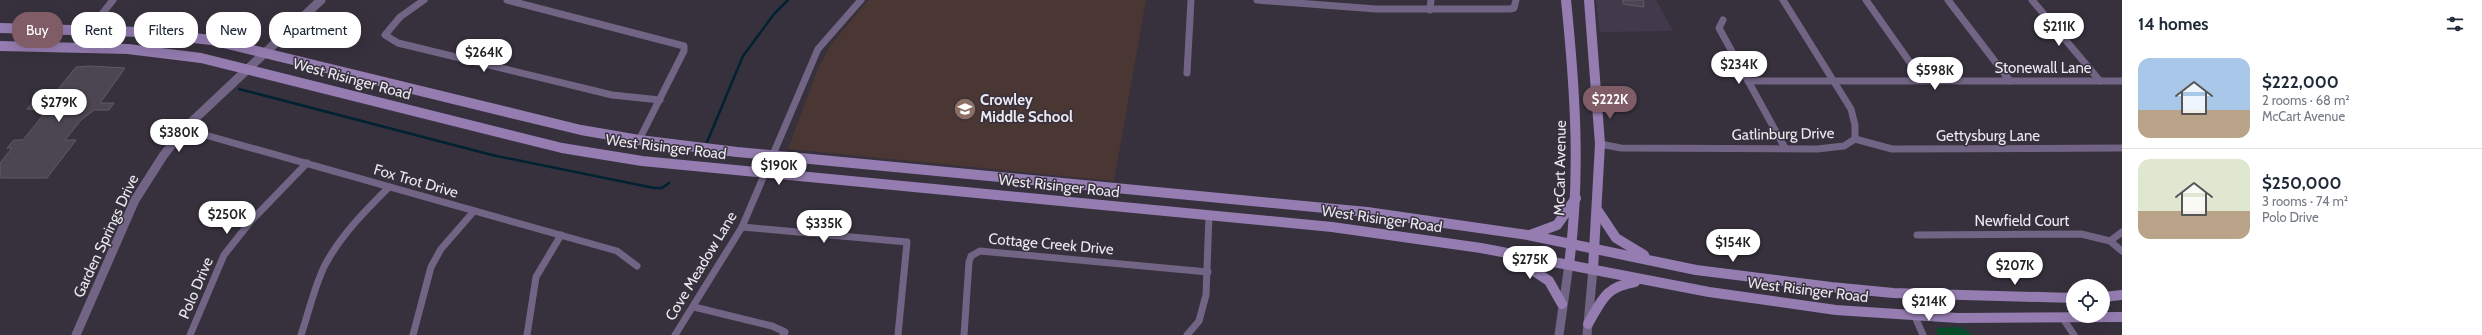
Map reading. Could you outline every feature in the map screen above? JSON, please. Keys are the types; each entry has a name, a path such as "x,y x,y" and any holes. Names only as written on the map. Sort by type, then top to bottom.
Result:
{"main road":[{"name":"McCart Avenue","path":"1566,0 1574,88 1576,198 1569,264"},
{"path":"1589,0 1600,144 1593,269"},
{"name":"West Risinger Road","path":"0,28 71,29"},
{"name":"West Risinger Road","path":"126,32 179,36 264,51 526,117 639,140 773,155 1367,212 1528,236 1664,264 1831,288 1906,294 2066,298"},
{"name":"West Risinger Road","path":"0,46 141,50 187,56 247,68 562,148 642,161 765,174 1332,227 1506,253 1569,264 1645,280 1793,305 1916,317 2000,321 2122,317"},
{"path":"1209,215 1210,197"},
{"path":"1528,236 1557,225 1576,198"},
{"path":"1597,211 1605,228 1624,245 1664,264"},
{"path":"1506,253 1534,269 1548,281 1560,295 1562,304"},
{"path":"1588,324 1608,290 1621,283 1645,280"},
{"path":"2110,296 2122,295"}],"street":[{"path":"103,12 113,0"},
{"name":"Garden Springs Drive","path":"76,335 135,200 184,129 264,51 321,0"},
{"path":"424,0 400,17 385,35 398,43 612,95 660,100"},
{"path":"507,0 681,43 684,46 684,51 639,140"},
{"name":"Cove Meadow Lane","path":"675,335 694,307 742,227 818,49 861,0"},
{"path":"1187,73 1191,0"},
{"path":"1257,0 1347,7 1430,10 1510,9 1514,8 1516,0"},
{"path":"1347,0 1347,7"},
{"path":"1430,0 1430,10"},
{"name":"Gatlinburg Drive","path":"1600,144 1621,148 1785,148 1844,146 1855,139 1855,125 1851,109 1783,0"},
{"path":"1866,0 1923,81"},
{"path":"1948,0 2010,81"},
{"path":"2032,0 2100,81"},
{"path":"1723,20 1719,28 1785,148"},
{"name":"Stonewall Lane","path":"1748,81 2122,81"},
{"name":"Fox Trot Drive","path":"184,129 617,251 637,266"},
{"name":"Gettysburg Lane","path":"1855,139 1892,149 2122,148"},
{"name":"Polo Drive","path":"190,335 224,255 251,221 307,163"},
{"path":"301,335 321,275 330,258 352,226 389,187"},
{"path":"413,335 430,268 441,249 474,211"},
{"path":"1187,335 1201,316 1206,295 1209,215"},
{"path":"742,227 907,242 898,335"},
{"path":"2110,241 2122,232"},
{"name":"Newfield Court","path":"1917,235 2082,234 2110,241 2122,251"},
{"path":"527,335 536,277 561,235"},
{"name":"Cottage Creek Drive","path":"964,335 969,262 971,256 980,251 1208,272"},
{"name":"McCart Avenue","path":"1559,335 1562,304 1569,264"},
{"path":"1587,335 1593,269"},
{"path":"1906,294 1923,335"},
{"path":"694,307 772,326 785,332 783,335"},
{"path":"2064,320 2074,335"}],"shaded area":[{"name":"Crowley Middle School","path":"868,0 1146,0 1114,181 788,149 818,68 830,46"},
{"path":"1596,0 1656,0 1673,31 1600,32"}],"green space":[{"path":"1961,327 1973,335 1938,335 1936,328"}],"building":[{"path":"1623,0 1643,0 1644,7 1623,4"},
{"path":"89,66 125,68 100,103 114,103 109,110 94,110 81,120 65,140 76,140 47,178 0,178 0,163 12,148 7,148 14,140 23,140 44,114 38,114 41,110 27,109 33,102 47,103 76,67"}],"waterway":[{"path":"707,142 743,56 774,14 788,0"},
{"path":"239,89 492,155 654,188 662,188 669,183"}],"place":[{"name":"Crowley Middle School","path":"965,109"}]}
